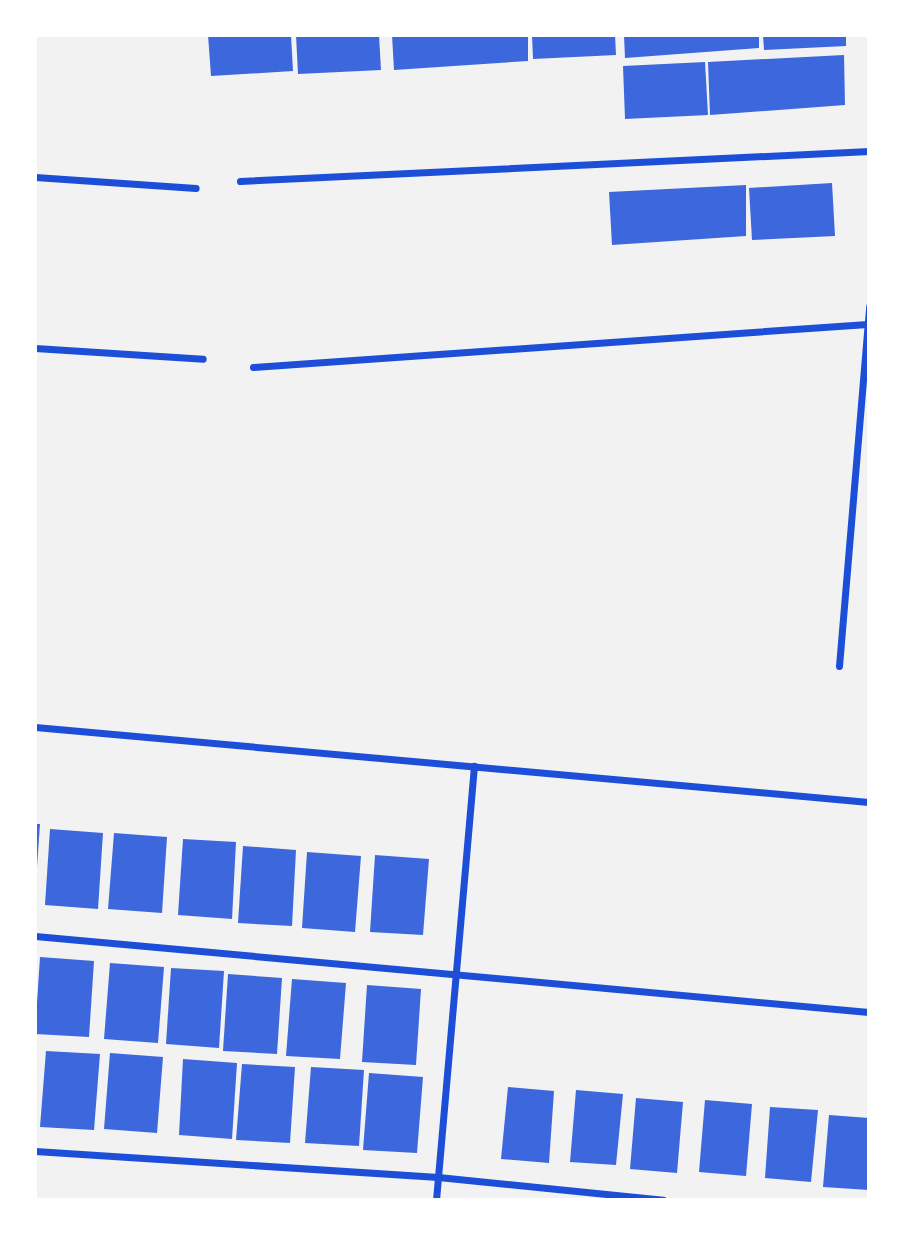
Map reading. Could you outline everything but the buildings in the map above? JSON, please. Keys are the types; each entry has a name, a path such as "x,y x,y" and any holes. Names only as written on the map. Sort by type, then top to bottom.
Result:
{"street":[{"path":"240,181 869,151"},
{"path":"35,177 196,188"},
{"path":"839,666 869,306"},
{"path":"253,367 867,324"},
{"path":"35,348 203,359"},
{"path":"860,419 869,419"},
{"path":"35,727 869,802"},
{"path":"436,1200 474,766"},
{"path":"35,936 869,1012"},
{"path":"35,1151 438,1177 663,1200"}]}
